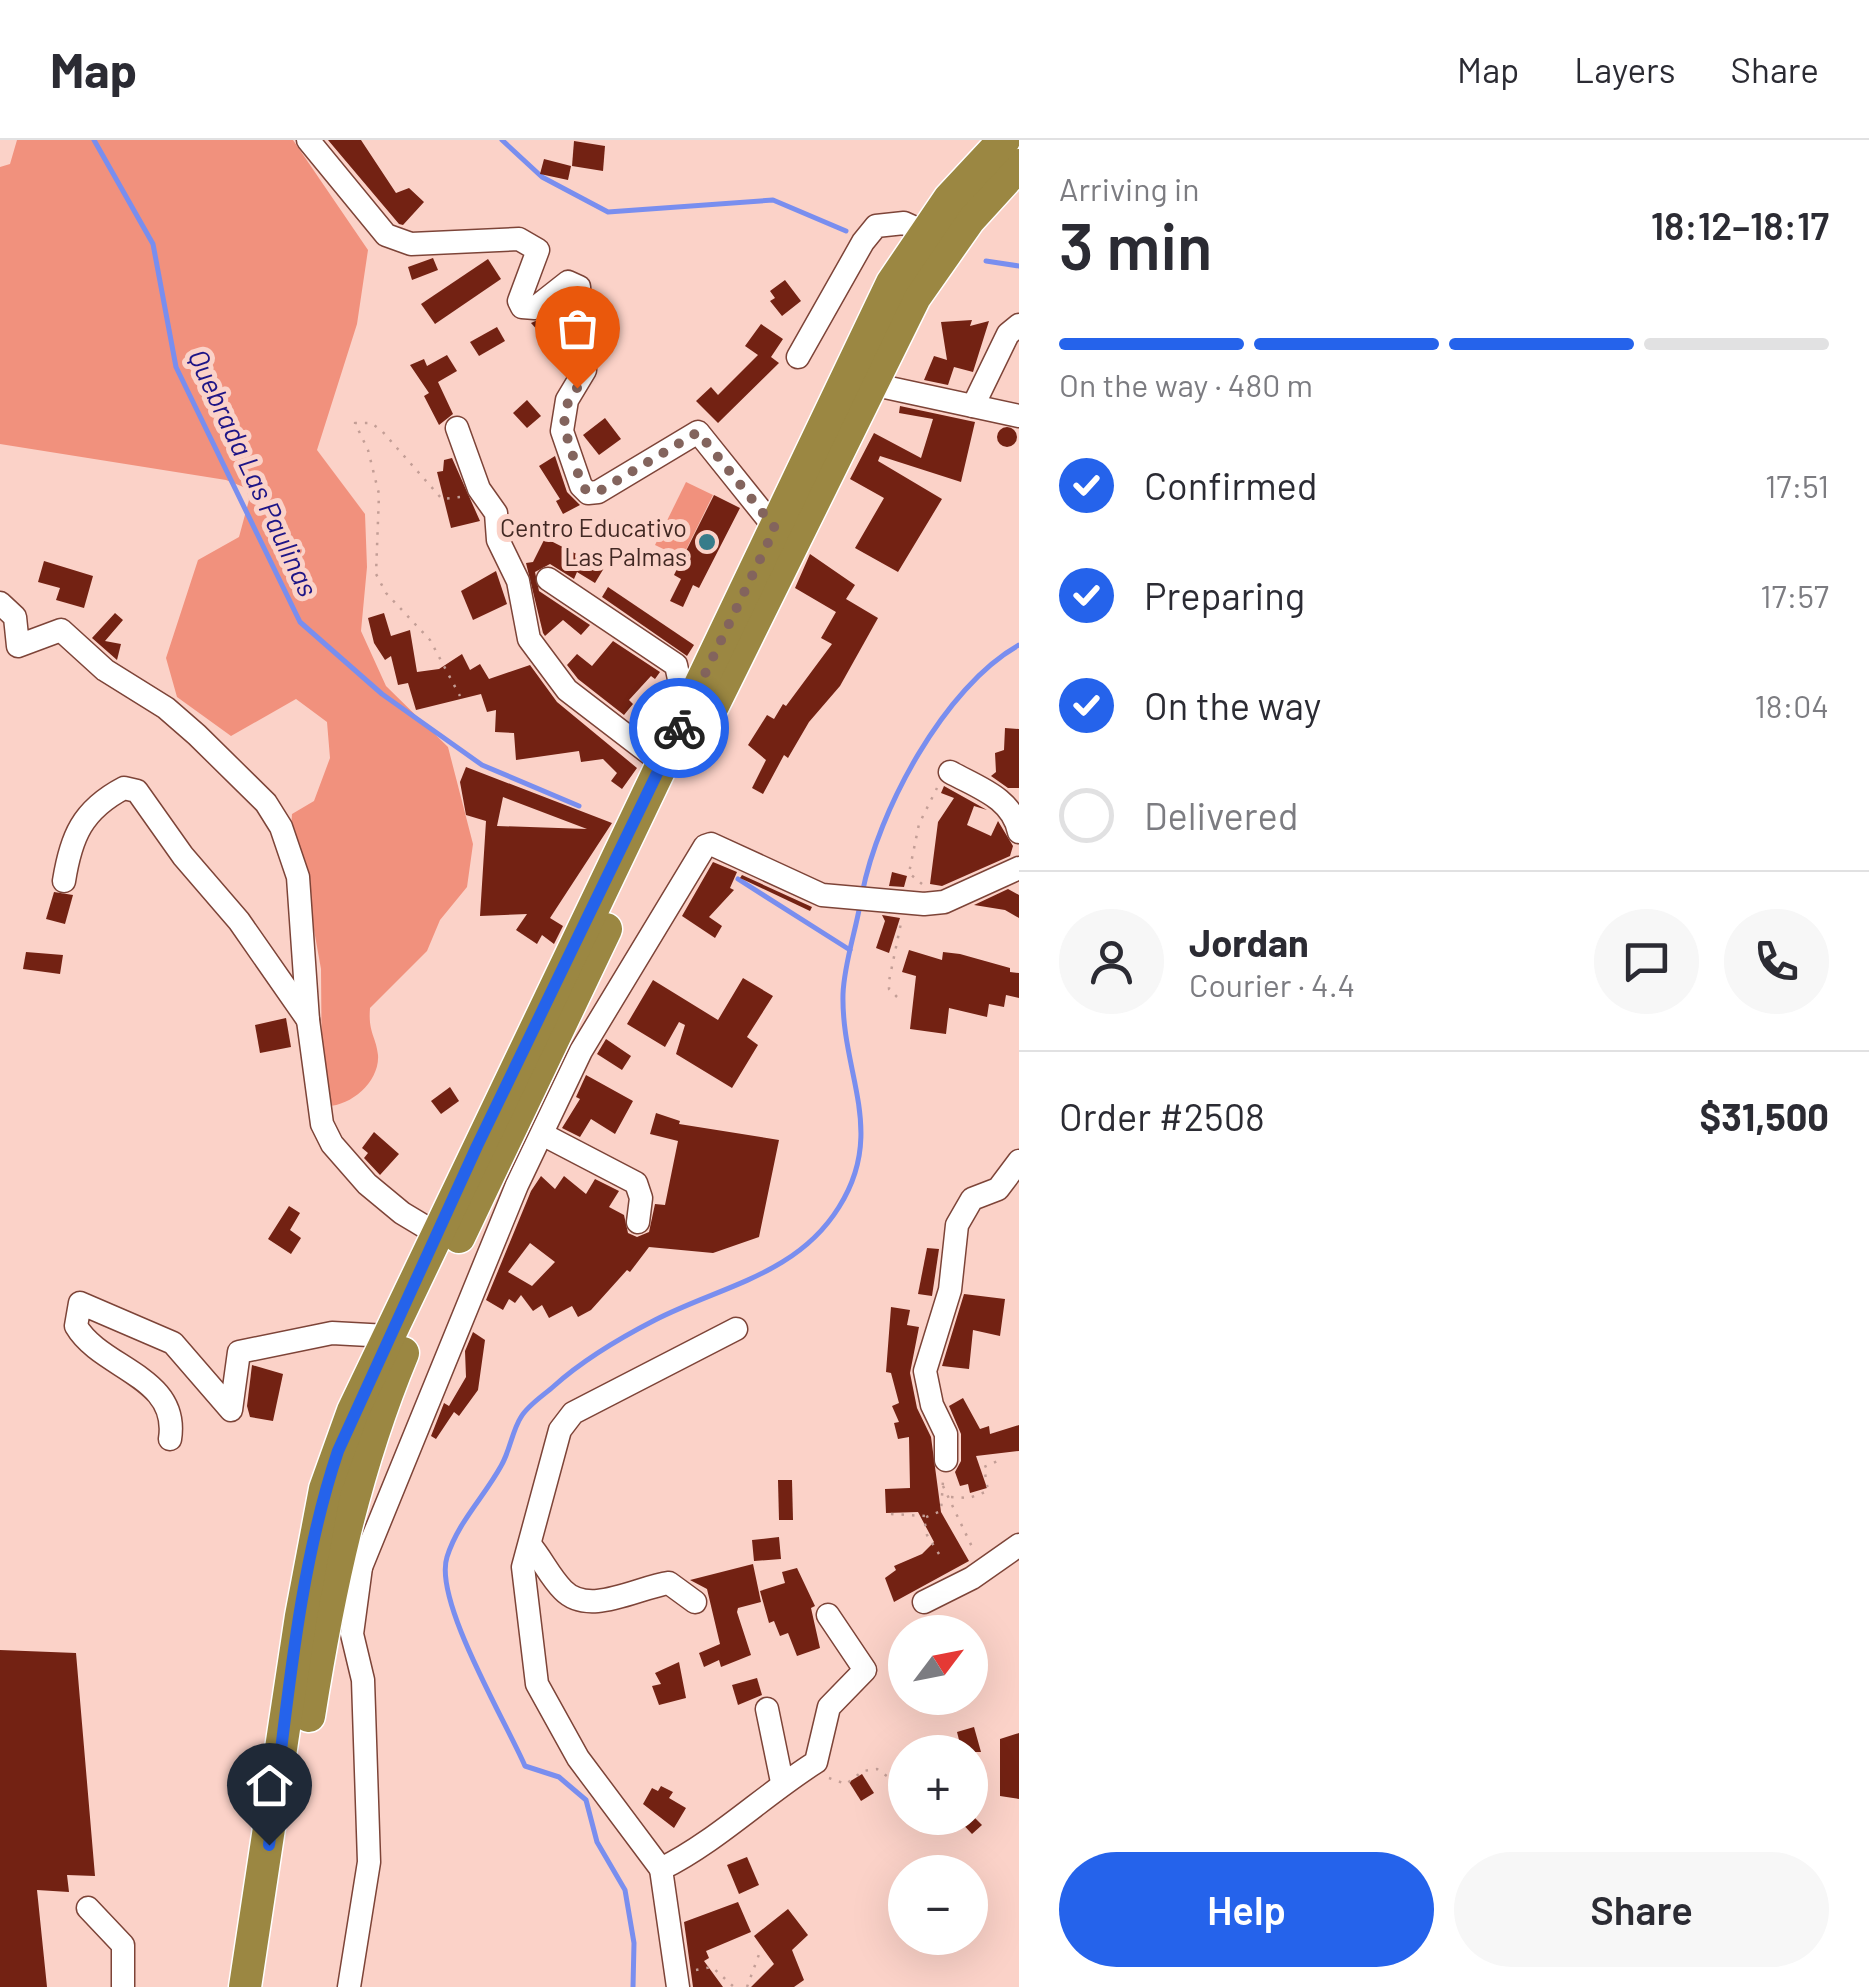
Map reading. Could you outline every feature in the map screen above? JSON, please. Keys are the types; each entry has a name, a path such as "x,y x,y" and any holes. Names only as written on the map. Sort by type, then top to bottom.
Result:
{"highway":[{"path":"245,1987 301,1616 325,1489 353,1411 884,298 924,232 1004,140"},
{"path":"268,1987 348,1567 363,1454 408,1340 871,384 940,257 1019,165"}],"street":[{"path":"308,140 386,235 410,244 519,238 530,242 538,250 536,263 519,300 529,309 568,282 579,287 585,370 568,400 562,431 581,486 588,492 598,492 698,432 775,528"},
{"path":"798,357 876,226 904,223 924,232"},
{"path":"973,406 1000,348 1019,324"},
{"path":"871,384 1019,416"},
{"path":"457,428 479,489 496,513 498,540 518,581 529,639 567,690 662,762"},
{"path":"548,580 676,664 713,657"},
{"path":"0,602 15,617 18,646 62,630 105,670 166,708 266,804 281,827 298,877 318,1108 332,1144 367,1184 402,1213 437,1234"},
{"path":"676,664 686,712"},
{"path":"950,772 1003,802 1015,814 1019,832"},
{"path":"64,882 70,844 91,810 124,788 137,791 182,856 238,921 308,1020"},
{"path":"349,1987 370,1862 363,1680 352,1634 348,1567 417,1435 459,1320 581,1052 706,846 711,844 822,896 924,903 1019,868"},
{"path":"542,1134 636,1183 640,1198 638,1222"},
{"path":"946,1460 947,1440 932,1404 925,1370 950,1290 956,1224 972,1199 998,1189 1019,1161"},
{"path":"170,1439 172,1427 159,1393 86,1343 76,1326 80,1304 172,1342 231,1410 239,1352 332,1333 388,1336"},
{"path":"678,1984 661,1869 578,1758 537,1684 523,1567 560,1430 573,1413 736,1329"},
{"path":"530,1545 566,1593 579,1600 602,1600 669,1583 695,1602"},
{"path":"924,1602 978,1574 1019,1545"},
{"path":"661,1869 800,1768 812,1765 829,1707 865,1670 828,1615"},
{"path":"767,1709 782,1782"},
{"path":"88,1908 123,1945 123,1987"}],"path":[{"path":"460,696 430,640 386,593 376,574 379,494 368,450 355,423 371,423 382,431 442,499 452,500 479,489"},
{"path":"897,997 888,989 891,954 924,903 909,873 919,824 950,772"},
{"path":"949,1497 969,1498 988,1491 984,1467 1002,1458"},
{"path":"891,1514 926,1517 941,1511 946,1460"},
{"path":"943,1484 974,1549 978,1574"},
{"path":"926,1517 927,1536 939,1554"},
{"path":"812,1765 839,1784 877,1769 888,1776"},
{"path":"747,1987 760,1949"},
{"path":"678,1984 712,1966 734,1987"}],"shaded area":[{"path":"17,140 293,140 368,250 357,324 317,450 365,514 367,567 361,631 386,686 448,747 473,844 467,887 440,920 427,951 370,1008 377,1065 369,1083 345,1102 326,1106 322,1093 321,969 302,863 291,830 292,814 314,801 330,758 327,722 296,699 231,736 177,697 166,658 198,560 239,537 249,500 246,488 226,480 0,444 0,167 10,164"},
{"path":"686,482 713,495 682,558 655,545"}],"building":[{"path":"328,140 361,140 396,193 409,188 424,202 403,225 399,224"},
{"path":"574,141 605,146 603,171 572,166"},
{"path":"544,159 571,166 568,180 540,174"},
{"path":"433,258 438,270 412,280 408,267"},
{"path":"488,259 501,279 435,324 421,304"},
{"path":"785,280 801,301 782,316 770,301 775,298 770,291"},
{"path":"553,313 558,319 540,333 531,323"},
{"path":"972,320 970,326 989,321 973,372 954,367 948,385 924,380 934,356 947,360 941,322"},
{"path":"761,324 783,339 771,357 779,363 718,423 696,401 711,387 718,395 758,355 745,346"},
{"path":"497,327 505,341 479,356 470,342"},
{"path":"447,355 457,371 438,382 453,414 439,425 424,396 429,393 410,365 424,359 427,366"},
{"path":"527,400 541,416 527,428 513,413"},
{"path":"900,406 975,422 961,482 880,456 878,461 942,499 898,572 855,548 884,498 850,479 874,433 921,458 933,419 899,413"},
{"path":"605,418 621,439 599,455 583,435"},
{"path":"1007,427 1017,437 1007,447 997,437"},
{"path":"555,456 567,492 580,505 563,514 556,501 560,499 539,466"},
{"path":"452,458 480,521 451,528 437,472 443,471 444,460"},
{"name":"Centro Educativo Las Palmas","path":"714,495 740,508 699,588 693,585 683,607 670,601 681,579 674,575"},
{"path":"545,538 604,568 595,583 577,572 574,579 550,564 535,572 539,591 590,625 581,635 563,620 545,636 543,633 526,563 533,562"},
{"path":"810,554 855,585 846,599 878,618 840,686 809,722 788,758 784,755 763,794 752,788 766,760 748,745 767,715 774,719 783,704 786,706 832,644 821,638 836,612 795,588"},
{"path":"44,561 93,576 84,608 56,600 60,588 38,582"},
{"path":"496,571 507,604 473,620 461,591"},
{"path":"608,587 694,645 687,656 602,597"},
{"path":"115,613 123,620 105,641 121,644 117,660 92,638"},
{"path":"384,613 391,636 410,630 417,672 439,669 462,654 470,670 480,664 489,679 530,665 557,702 637,768 622,789 611,781 617,773 603,759 581,762 579,751 516,760 514,733 495,732 496,710 487,712 481,694 416,710 408,683 398,685 391,656 385,660 374,643 368,618"},
{"path":"613,641 660,672 655,679 651,676 629,700 633,704 624,715 578,679 567,665 577,654 592,666"},
{"path":"1005,728 1019,729 1019,788 1008,788 991,776 996,772 995,753 1004,750"},
{"path":"466,767 612,823 550,918 563,926 554,944 542,935 537,944 516,930 527,914 480,916 486,821 466,815 460,782","holes":["503,797 587,829 497,826"]},
{"path":"944,786 987,810 974,806 967,825 991,836 998,821 1013,846 1010,856 942,886 930,884 938,822 954,798 941,793"},
{"path":"713,862 737,872 730,888 734,890 709,917 722,926 715,938 682,916"},
{"path":"892,872 907,876 904,887 889,886"},
{"path":"742,875 812,907 810,911 740,878"},
{"path":"1008,889 1019,895 1019,918 1005,910 974,905"},
{"path":"54,892 73,895 65,924 46,919"},
{"path":"882,915 900,918 889,953 876,948 885,921"},
{"path":"909,950 942,960 943,952 960,954 1010,968 1010,972 1019,973 1019,998 1006,995 1004,1007 989,1004 987,1017 949,1008 946,1034 910,1029 916,976 902,972"},
{"path":"26,952 63,955 60,974 23,969"},
{"path":"743,978 773,996 747,1037 758,1045 732,1088 676,1054 685,1025 679,1022 665,1047 627,1024 653,980 718,1020"},
{"path":"286,1018 291,1047 260,1053 255,1025"},
{"path":"606,1039 631,1056 622,1070 597,1054"},
{"path":"586,1075 633,1101 615,1134 591,1119 580,1137 562,1128 580,1099 576,1097"},
{"path":"450,1087 459,1101 441,1114 431,1101"},
{"path":"656,1113 680,1121 679,1124 779,1140 759,1237 713,1253 649,1247 630,1272 627,1270 591,1310 578,1317 572,1306 549,1318 542,1305 533,1311 521,1295 515,1303 509,1299 503,1310 486,1300 531,1191 541,1176 555,1189 564,1176 586,1194 595,1179 619,1191 609,1207 624,1215 628,1233 637,1237 649,1232 655,1204 665,1205 678,1141 650,1134","holes":["530,1243 555,1262 532,1286 508,1272"]},
{"path":"374,1132 399,1154 380,1175 364,1158 368,1153 362,1148"},
{"path":"289,1206 300,1213 290,1230 301,1238 291,1254 268,1239"},
{"path":"927,1248 939,1249 932,1296 918,1294"},
{"path":"964,1294 1005,1299 1000,1336 973,1330 969,1369 942,1366"},
{"path":"891,1307 910,1310 907,1325 919,1327 910,1373 917,1408 931,1437 941,1512 969,1561 894,1602 885,1578 896,1570 894,1566 922,1554 934,1542 918,1512 886,1513 885,1489 910,1488 909,1437 898,1439 894,1423 899,1422 892,1406 899,1403 891,1373 886,1372"},
{"path":"473,1332 485,1340 478,1390 459,1416 454,1412 436,1439 431,1436 444,1403 449,1406 466,1377 465,1351"},
{"path":"252,1365 283,1374 273,1421 250,1417 247,1406"},
{"path":"963,1398 980,1429 989,1426 990,1434 1019,1425 1019,1451 976,1456 987,1488 970,1493 968,1484 960,1486 955,1472 961,1461 961,1434 949,1406"},
{"path":"778,1480 792,1480 793,1520 779,1520"},
{"path":"779,1537 781,1559 754,1561 752,1540"},
{"path":"753,1564 761,1602 738,1608 737,1612 751,1655 721,1667 719,1660 704,1667 699,1653 720,1644 707,1589 690,1580"},
{"path":"797,1568 815,1606 811,1608 820,1648 797,1656 788,1633 780,1636 774,1621 769,1623 760,1591 785,1583 782,1572"},
{"path":"0,1650 76,1653 95,1876 67,1875 69,1892 37,1890 47,1987 0,1987"},
{"path":"679,1662 686,1698 659,1705 652,1686 661,1684 655,1673"},
{"path":"757,1678 762,1695 738,1705 732,1685"},
{"path":"974,1727 976,1735 958,1735 957,1732"},
{"path":"1019,1733 1019,1799 1000,1796 1000,1739"},
{"path":"862,1774 874,1793 861,1801 849,1782"},
{"path":"661,1786 673,1792 669,1798 686,1808 674,1828 643,1804 652,1788 658,1791"},
{"path":"747,1857 759,1885 739,1894 727,1865"},
{"path":"738,1902 751,1932 706,1951 709,1958 704,1961 723,1987 693,1987 684,1922"},
{"path":"788,1909 808,1935 792,1950 804,1980 794,1987 751,1987 774,1964 754,1936"}],"waterway":[{"name":"Quebrada Las Paulinas","path":"94,140 153,244 176,367 300,622 382,694 482,765 579,806"},
{"path":"502,140 542,177 608,212 773,200 846,231"},
{"path":"986,261 1019,266"},
{"path":"862,894 883,826 918,754 965,690 991,664 1019,645"},
{"name":"Quebrada Las Paulinas","path":"738,879 850,950"},
{"path":"633,1987 634,1943 625,1890 597,1842 586,1800 559,1777 525,1766 461,1630 446,1577 447,1557 458,1532 501,1466 518,1423 532,1404 578,1367 629,1334 780,1264 822,1230 839,1207 860,1153 861,1127 843,994 860,905"}],"way so far":[{"path":"577,388 568,400 562,431 581,486 588,492 598,492 698,432 775,528 679,728"}],"place":[{"name":"Centro Educativo Las Palmas","path":"707,542"}],"route":[{"path":"269,1845 301,1616 325,1489 338,1451 477,1146 679,728"}]}
